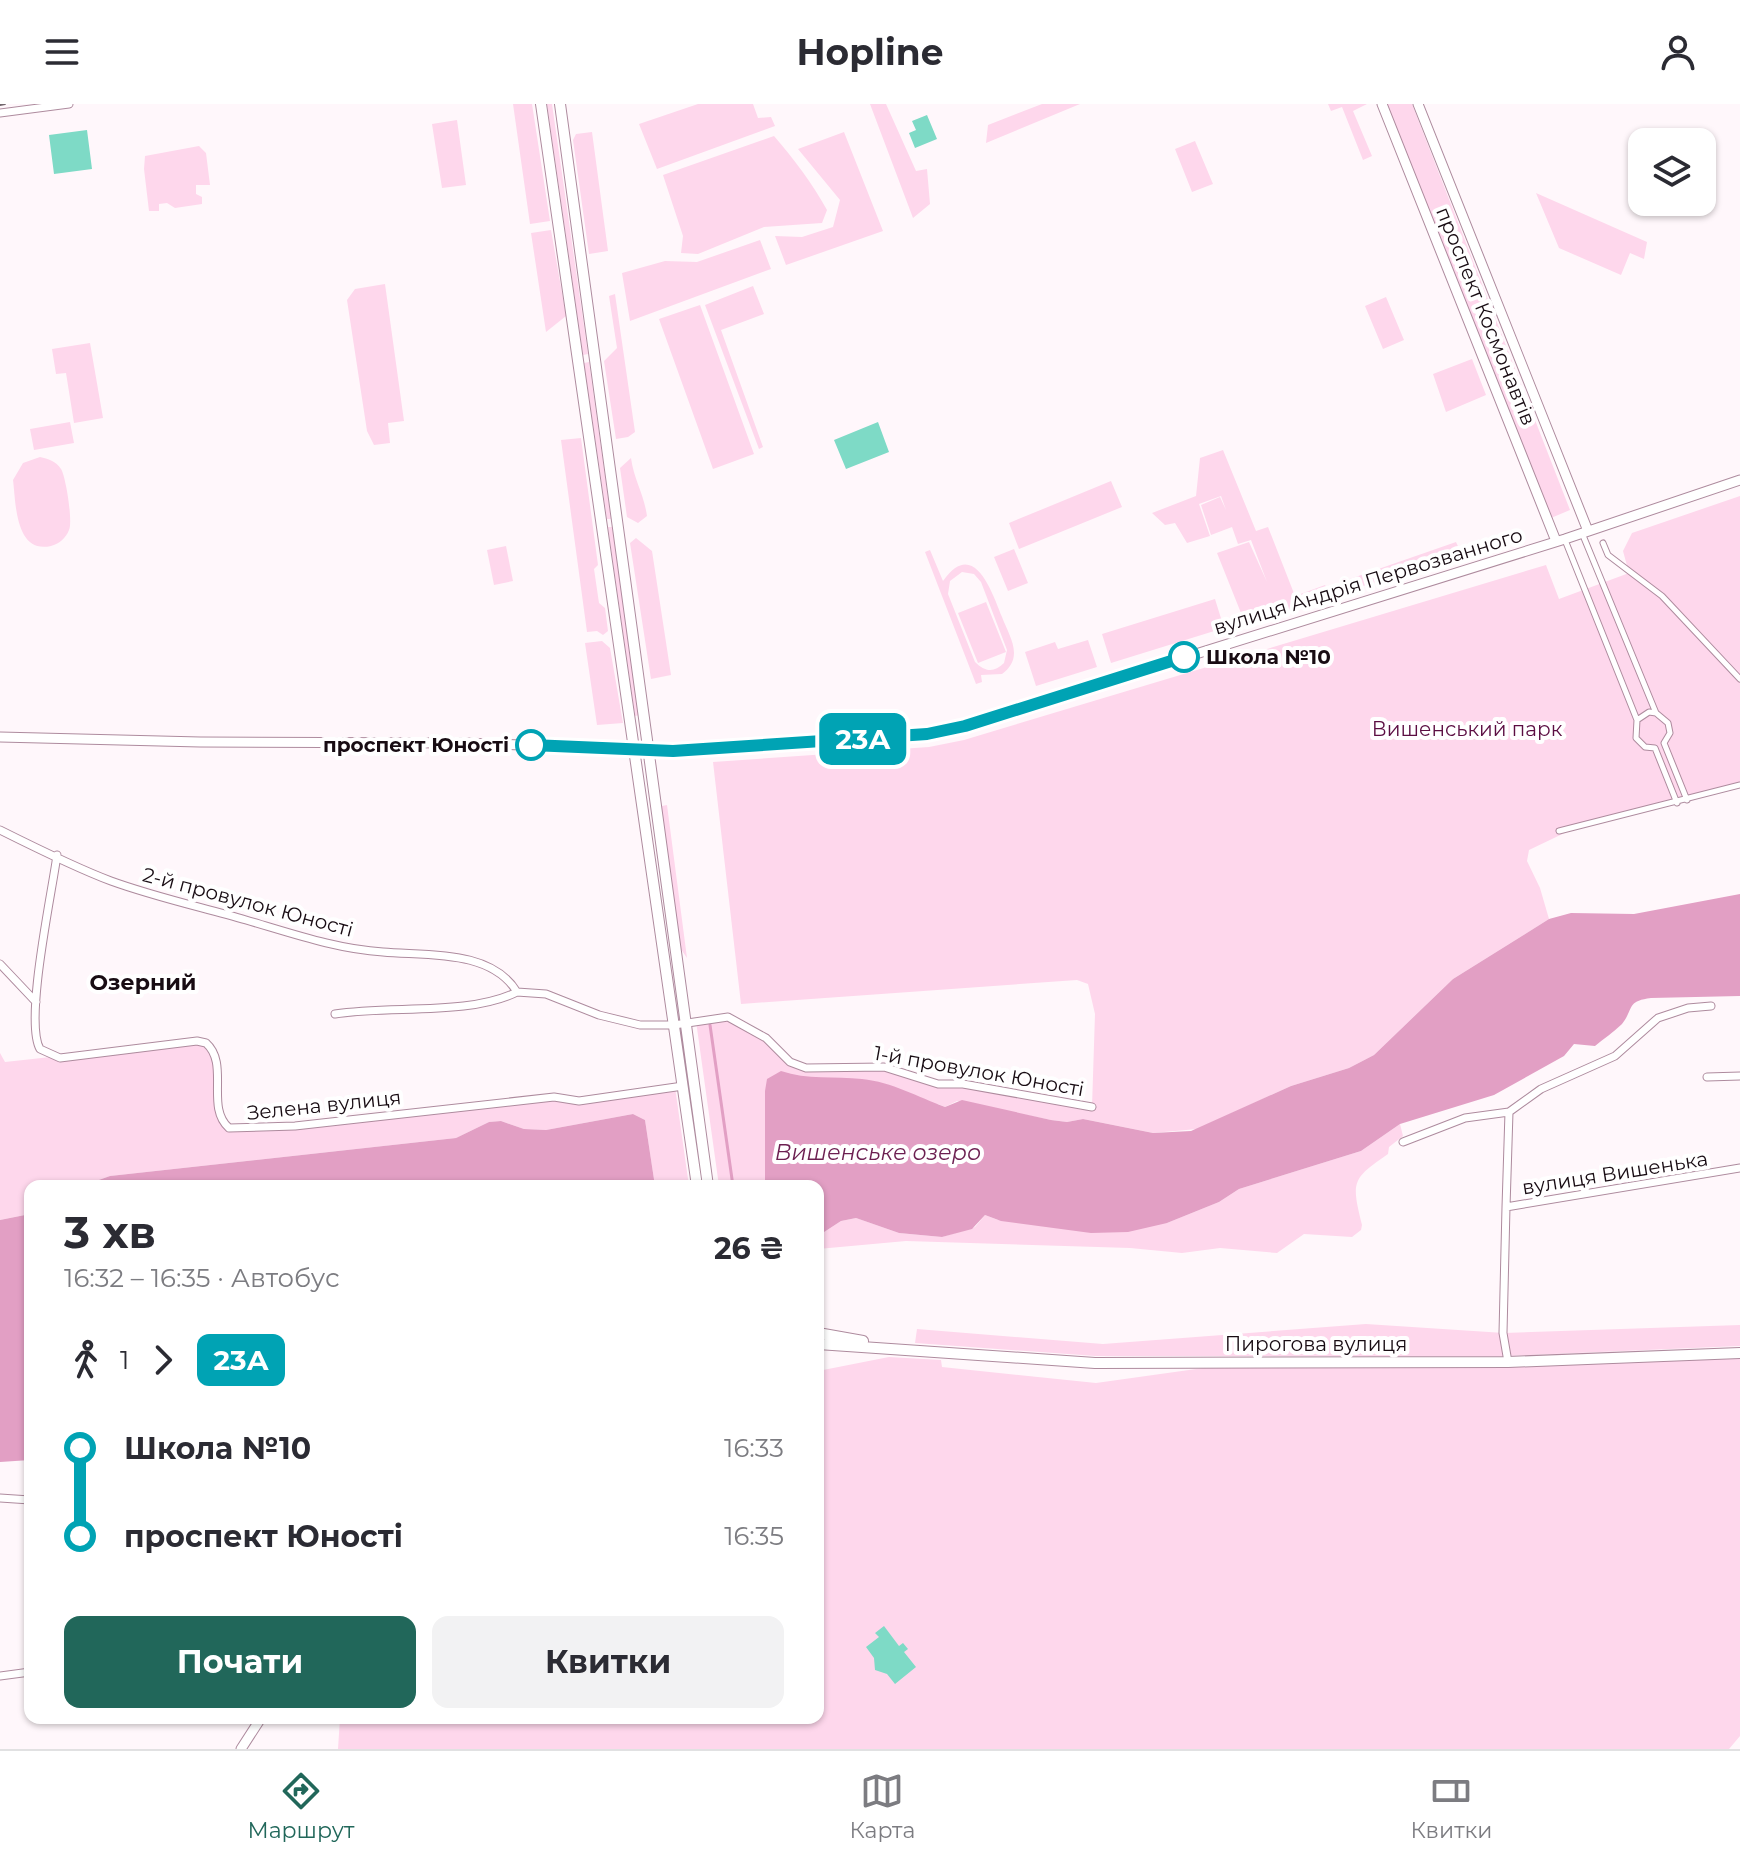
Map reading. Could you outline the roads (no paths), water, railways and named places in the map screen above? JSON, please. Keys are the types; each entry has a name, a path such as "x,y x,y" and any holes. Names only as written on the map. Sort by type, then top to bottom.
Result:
{"main road":[{"path":"541,104 634,749 707,1180"},
{"path":"560,104 649,750 680,1024 683,1086 696,1180"},
{"path":"578,359 594,356"},
{"path":"601,524 618,522"},
{"name":"Пирогова вулиця","path":"824,1334 893,1347"},
{"name":"Пирогова вулиця","path":"824,1344 1095,1363 1508,1362 1740,1353"}],"street":[{"path":"0,113 69,104"},
{"name":"проспект Космонавтів","path":"1382,104 1560,540"},
{"name":"проспект Космонавтів","path":"1418,104 1585,532"},
{"name":"вулиця Андрія Первозванного","path":"0,737 200,742 467,743 649,750 741,748 913,735 965,726 1560,540 1740,480"},
{"path":"1560,540 1637,720 1636,738 1645,747 1655,748 1664,743 1670,733 1668,723 1656,713 1585,532"},
{"path":"1603,543 1608,555 1662,596 1740,679"},
{"path":"1637,720 1649,712 1656,713"},
{"path":"1664,743 1687,800"},
{"path":"1655,748 1677,803"},
{"path":"1559,831 1740,785"},
{"name":"2-й провулок Юності","path":"0,830 110,881 330,945 433,955 479,963 497,969 508,977 517,992"},
{"name":"Зелена вулиця","path":"57,855 36,1002 36,1041 48,1055 60,1058 197,1041 206,1043 215,1056 219,1115 224,1125 236,1130 554,1097 579,1101 683,1086"},
{"path":"0,964 36,1002"},
{"path":"335,1014 485,1004 517,992 546,994 599,1015 640,1025 680,1024"},
{"path":"1403,1142 1465,1118 1509,1112 1541,1089 1615,1056 1658,1018 1688,1008 1711,1006"},
{"name":"1-й провулок Юності","path":"680,1024 732,1018 766,1038 790,1062 806,1068 884,1067 938,1084 963,1084 1092,1107"},
{"path":"1707,1077 1740,1076"},
{"path":"1506,1207 1509,1112"},
{"name":"вулиця Вишенька","path":"1508,1362 1503,1333 1506,1207 1740,1168"},
{"path":"0,1498 24,1500"},
{"path":"0,1676 24,1673"},
{"path":"241,1749 257,1724"}],"water":[{"name":"Вишенське озеро","path":"1740,894 1740,996 1638,1001 1622,1024 1595,1046 1574,1044 1564,1056 1494,1095 1400,1124 1361,1151 1239,1189 1219,1202 1167,1223 1128,1232 1091,1233 1001,1221 985,1215 972,1229 942,1237 899,1233 856,1218 841,1221 824,1232 824,1180 765,1180 765,1091 767,1079 781,1071 811,1077 873,1081 945,1107 962,1100 1051,1120 1067,1122 1083,1119 1153,1133 1191,1131 1291,1086 1349,1068 1374,1055 1453,979 1549,919 1571,913 1634,914"},
{"path":"633,1114 645,1120 654,1180 99,1180 110,1176 456,1138 489,1122 501,1121 524,1129 546,1130"},
{"path":"24,1215 24,1460 0,1462 0,1220"}],"waterway":[{"path":"710,1025 732,1180"}],"tram line":[{"path":"0,105 5,104"}],"place":[{"name":"Школа №10","path":"1184,657"},
{"name":"проспект Юності","path":"531,745"}],"district":[{"name":"Озерний","path":"143,982"}],"park label":[{"name":"Вишенський парк","path":"1467,729"}]}
